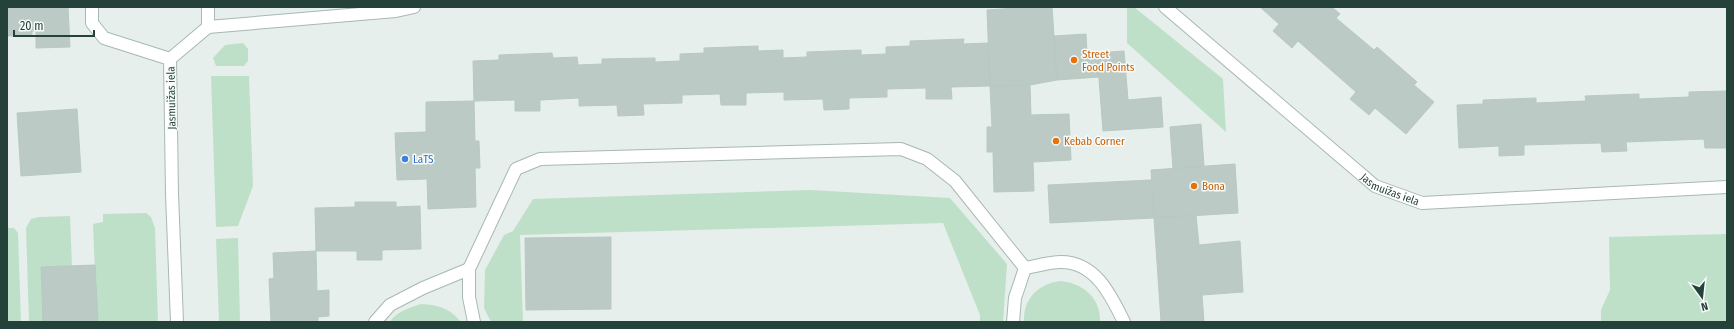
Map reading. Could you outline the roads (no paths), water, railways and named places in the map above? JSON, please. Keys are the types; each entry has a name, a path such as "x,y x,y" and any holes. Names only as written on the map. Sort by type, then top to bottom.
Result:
{"street":[{"path":"92,7 92,23 104,38 170,59"},
{"path":"208,7 208,27 396,11 414,7"},
{"name":"Jasmuižas iela","path":"1165,7 1375,186 1422,203 1727,187"},
{"name":"Jasmuižas iela","path":"177,322 172,194 170,59 208,27"},
{"path":"474,322 469,297 469,269 516,168 540,159 901,149 927,159 955,181 1025,268"},
{"path":"1025,268 1062,262 1086,269 1104,286 1124,322"},
{"path":"1013,322 1015,298 1025,268"},
{"path":"375,322 390,305 423,288 469,269"}],"place":[{"name":"Street Food Points","path":"1074,60"},
{"name":"Kebab Corner","path":"1056,141"},
{"name":"LaTS","path":"405,159"},
{"name":"Bona","path":"1194,186"}]}
